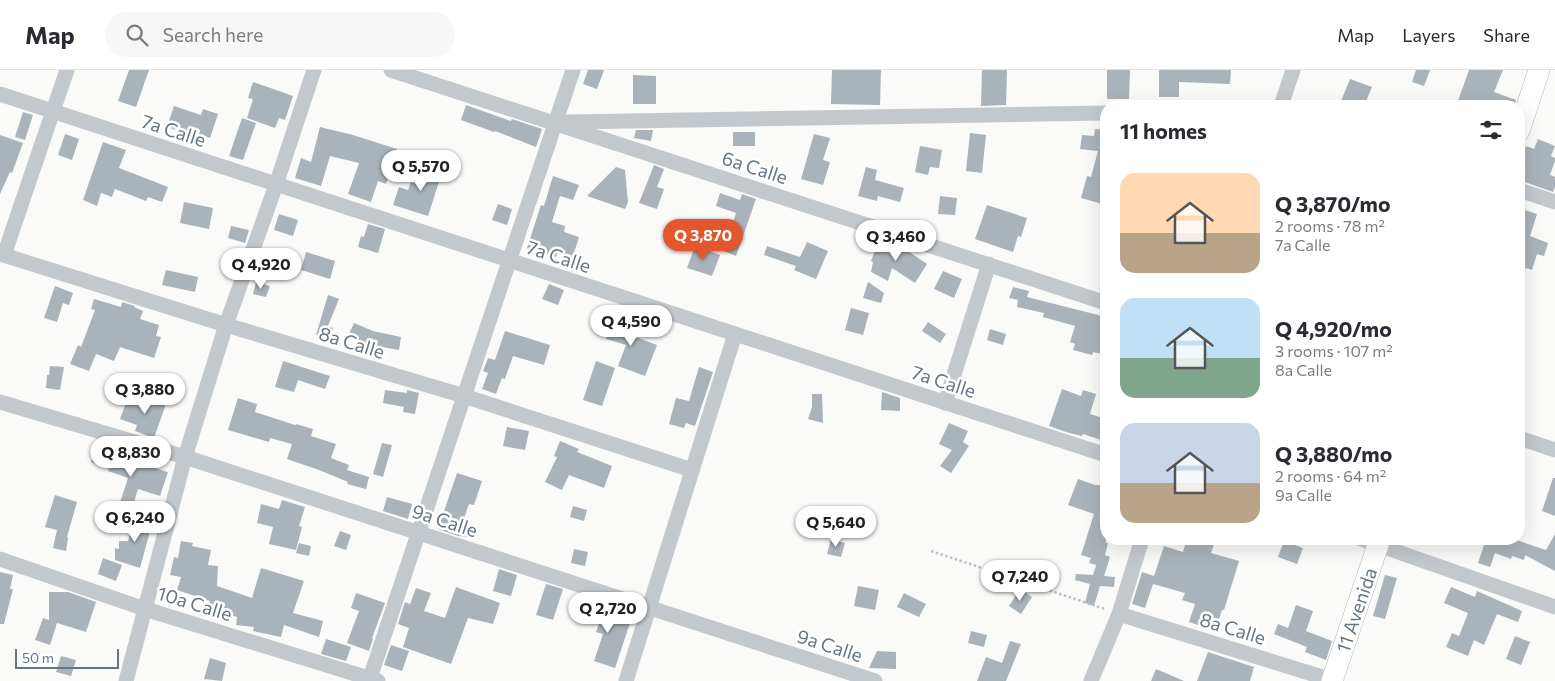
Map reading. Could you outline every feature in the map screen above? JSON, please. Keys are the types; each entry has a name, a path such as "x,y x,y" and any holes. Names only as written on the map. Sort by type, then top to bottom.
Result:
{"street":[{"path":"2,254 67,70"},
{"path":"126,681 185,457 226,325 276,185 314,70"},
{"name":"6a Calle","path":"391,70 989,264 1100,296"},
{"path":"373,680 508,260 573,70"},
{"path":"1283,100 1293,70"},
{"path":"1525,113 1539,70"},
{"name":"7a Calle","path":"0,94 1100,453"},
{"path":"555,122 1100,113"},
{"path":"1525,192 1555,202"},
{"name":"8a Calle","path":"2,254 226,325 464,396 692,470"},
{"path":"945,403 989,264"},
{"path":"626,681 735,334"},
{"name":"9a Calle","path":"0,402 185,457 649,607 841,676 875,681"},
{"path":"1525,440 1555,450"},
{"path":"1091,681 1119,614 1140,545"},
{"name":"11 Avenida","path":"1334,681 1372,545"},
{"path":"1384,545 1555,607"},
{"name":"10a Calle","path":"0,559 145,609 373,680"},
{"name":"8a Calle","path":"1119,614 1334,681"}],"path":[{"path":"931,551 1119,614"}],"building":[{"path":"129,70 149,70 136,107 118,101"},
{"path":"588,70 604,70 597,89 583,84"},
{"path":"832,70 881,70 880,105 831,104"},
{"path":"982,70 1007,70 1006,105 981,106"},
{"path":"1107,70 1130,70 1129,99 1107,99"},
{"path":"1159,70 1231,70 1230,84 1179,82 1179,97 1159,97"},
{"path":"1416,70 1430,70 1424,86 1412,82"},
{"path":"1469,70 1503,70 1494,92 1516,100 1473,100 1458,100"},
{"path":"633,75 656,76 656,104 633,104"},
{"path":"1350,79 1372,87 1367,100 1341,100"},
{"path":"253,82 293,96 285,120 279,118 275,128 247,118 253,99 248,98"},
{"path":"466,105 511,121 512,119 542,129 536,147 461,120"},
{"path":"174,106 201,115 203,109 218,114 210,138 199,134 200,130 190,127 188,134 167,127"},
{"path":"23,112 33,115 25,140 15,137"},
{"path":"242,118 256,123 243,160 229,156"},
{"path":"320,127 397,149 386,184 378,181 371,202 348,194 359,163 330,156 321,186 295,178 301,158 311,162"},
{"path":"1095,129 1100,129 1100,203 1081,198 1087,176 1091,177 1098,151 1080,149 1082,135 1094,136"},
{"path":"636,130 653,130 651,141 634,138"},
{"path":"733,132 755,132 755,146 733,146"},
{"path":"970,133 986,135 982,173 966,171"},
{"path":"65,134 79,139 72,160 58,155"},
{"path":"814,134 830,138 823,160 830,162 823,185 801,179"},
{"path":"0,135 23,143 12,173 10,172 0,194"},
{"path":"1538,139 1555,146 1551,156 1555,158 1555,161 1550,175 1555,177 1553,192 1525,182 1525,149 1526,146 1534,149"},
{"path":"103,142 126,150 119,168 168,187 162,202 148,197 146,201 115,189 112,197 101,193 97,206 83,200"},
{"path":"920,146 942,150 939,168 930,167 928,175 915,172"},
{"path":"435,159 447,164 428,216 393,205 399,187 408,190 411,182 424,186"},
{"path":"654,165 664,169 657,187 664,189 657,209 639,203"},
{"path":"616,167 625,170 628,202 625,209 587,196"},
{"path":"866,167 877,170 875,180 904,188 900,202 878,196 877,201 858,196"},
{"path":"553,176 579,185 573,200 560,196 552,222 565,226 564,232 579,237 573,256 558,252 556,257 527,248 541,205 544,206"},
{"path":"720,193 740,200 742,194 756,199 736,256 724,251 736,213 716,206"},
{"path":"940,196 957,198 955,215 938,214"},
{"path":"184,202 213,208 209,229 180,223"},
{"path":"498,204 512,209 507,225 492,220"},
{"path":"987,205 1027,218 1021,237 1018,236 1013,252 975,239"},
{"path":"1525,210 1537,214 1530,236 1548,243 1544,256 1537,254 1532,270 1525,268"},
{"path":"279,214 298,220 293,236 274,230"},
{"path":"368,224 385,229 378,253 358,247 361,236 364,237"},
{"path":"231,226 249,230 245,243 228,238"},
{"path":"880,239 905,249 927,264 915,283 892,268 888,281 871,272 873,262 871,261"},
{"path":"807,242 828,251 816,279 794,270 796,266 764,255 767,246 800,257"},
{"path":"695,246 720,255 712,276 687,268"},
{"path":"306,252 335,261 330,279 301,270"},
{"path":"166,270 198,277 195,292 162,285"},
{"path":"943,271 962,279 954,298 934,289"},
{"path":"256,282 270,286 266,297 253,294"},
{"path":"868,282 884,293 881,303 863,298"},
{"path":"549,284 564,290 558,305 542,299"},
{"path":"55,286 73,293 69,305 63,303 57,322 44,318"},
{"path":"1013,287 1029,291 1027,297 1100,315 1100,354 1093,352 1092,355 1073,350 1075,344 1070,342 1075,326 1043,317 1044,313 1017,307 1018,300 1009,298"},
{"path":"328,295 339,299 328,326 333,328 330,339 316,335"},
{"path":"94,299 121,307 122,302 135,306 143,311 140,319 159,325 156,336 161,337 154,358 120,347 114,361 96,354 89,371 70,364 78,345 81,347 95,310 91,309"},
{"path":"851,308 869,313 863,335 845,330"},
{"path":"614,314 631,319 627,334 657,345 645,376 618,366 626,345 606,339"},
{"path":"928,322 946,334 940,343 922,331"},
{"path":"354,323 373,331 401,337 399,350 382,347 380,355 367,353 368,345 348,336"},
{"path":"990,329 1006,334 1003,345 987,340"},
{"path":"505,331 550,345 544,365 513,356 505,379 502,378 496,394 482,389 488,373 483,371 488,358 495,360"},
{"path":"283,361 330,376 325,389 298,380 294,392 275,387"},
{"path":"596,361 615,368 602,406 583,400"},
{"path":"50,366 64,367 60,390 46,388"},
{"path":"699,367 713,372 695,426 686,423 684,428 669,424 676,398 689,401"},
{"path":"1062,389 1081,396 1083,390 1096,394 1090,414 1100,417 1100,440 1083,434 1082,436 1069,433 1049,426"},
{"path":"385,390 407,393 407,390 419,393 415,414 403,412 404,407 383,403"},
{"path":"882,392 900,398 900,411 881,410"},
{"path":"148,394 167,401 154,438 135,431 137,425 120,419 127,400 144,407"},
{"path":"812,394 822,394 823,423 808,419 812,407"},
{"path":"238,398 257,404 255,412 313,429 311,436 336,444 331,458 349,465 347,470 369,477 366,489 347,484 348,482 287,459 292,444 270,438 269,442 228,430"},
{"path":"949,423 968,431 963,442 969,446 951,473 940,466 952,450 939,444"},
{"path":"507,427 529,431 525,450 503,446"},
{"path":"560,441 579,449 577,452 612,466 604,488 569,475 562,490 545,482 557,457 554,456"},
{"path":"382,443 392,445 383,477 373,474"},
{"path":"97,447 132,461 168,472 160,496 138,489 129,519 116,515 128,478 108,471 109,469 91,462"},
{"path":"457,473 482,481 474,505 469,504 462,524 472,527 468,537 458,536 438,529"},
{"path":"1553,478 1555,478 1555,516 1542,511"},
{"path":"1078,479 1100,485 1100,545 1108,545 1105,555 1110,557 1104,576 1115,577 1114,587 1100,586 1094,606 1085,603 1090,584 1075,580 1076,574 1093,575 1096,565 1089,563 1091,558 1081,555 1094,514 1068,505"},
{"path":"55,495 77,502 67,537 66,551 53,548 57,530 45,527"},
{"path":"387,497 412,504 408,519 383,511"},
{"path":"282,500 305,507 299,526 302,527 296,550 269,544 273,527 257,523 261,504 279,509"},
{"path":"573,506 587,510 584,521 570,517"},
{"path":"136,515 153,520 140,568 115,560 115,548 119,549 119,541 128,541"},
{"path":"340,531 351,535 346,550 334,546"},
{"path":"1555,534 1555,571 1525,555 1524,560 1512,556 1511,559 1495,553 1490,567 1478,563 1484,545 1525,545 1525,543 1546,550"},
{"path":"831,539 845,543 841,557 827,554"},
{"path":"181,541 193,543 192,546 211,550 208,565 218,566 217,586 252,598 261,568 304,581 293,613 323,621 319,637 284,625 281,637 253,631 254,627 236,625 237,617 208,607 210,601 177,590 181,577 170,575 174,557 178,558"},
{"path":"299,543 311,546 309,556 296,553"},
{"path":"1185,545 1214,545 1211,553 1239,561 1224,610 1222,610 1215,631 1189,622 1195,604 1182,600 1185,593 1153,584 1145,608 1132,604 1142,572 1154,576 1164,546 1183,552"},
{"path":"1282,545 1295,545 1303,548 1297,564 1278,557"},
{"path":"574,549 588,552 585,566 571,563"},
{"path":"103,558 122,565 116,581 98,574"},
{"path":"499,569 517,575 511,596 493,591"},
{"path":"0,572 13,575 10,589 13,589 4,624 0,624"},
{"path":"1385,575 1397,578 1385,619 1373,616"},
{"path":"546,584 563,589 553,620 536,615"},
{"path":"858,586 879,590 875,610 854,606"},
{"path":"456,587 500,603 493,624 468,618 451,664 403,647 409,628 398,624 405,602 410,604 416,588 431,593 424,611 445,618"},
{"path":"1451,587 1475,597 1477,591 1522,611 1518,622 1497,614 1484,645 1474,640 1468,656 1446,647 1452,633 1459,636 1468,613 1444,603"},
{"path":"1020,589 1032,597 1021,614 1009,606"},
{"path":"49,592 68,592 96,602 86,632 57,623 50,645 35,640 43,618 49,620"},
{"path":"356,593 385,603 369,651 347,643 359,611 351,608"},
{"path":"904,593 926,604 919,617 897,607"},
{"path":"585,602 631,620 615,668 594,661 603,634 596,632 600,621 581,614"},
{"path":"1296,605 1313,611 1306,631 1332,641 1326,660 1305,652 1307,647 1274,634 1278,624 1288,628"},
{"path":"971,631 987,635 984,647 968,643"},
{"path":"1515,636 1530,642 1521,665 1506,659"},
{"path":"326,639 351,647 346,661 321,654"},
{"path":"1010,641 1021,644 1006,681 977,681 986,657 1002,663"},
{"path":"391,645 409,651 402,671 384,665"},
{"path":"877,651 896,652 896,669 869,668"},
{"path":"1208,652 1254,667 1250,681 1197,681"},
{"path":"61,656 76,660 71,676 56,672"},
{"path":"210,658 226,663 222,681 204,679"},
{"path":"1156,669 1184,681 1151,681"}]}
